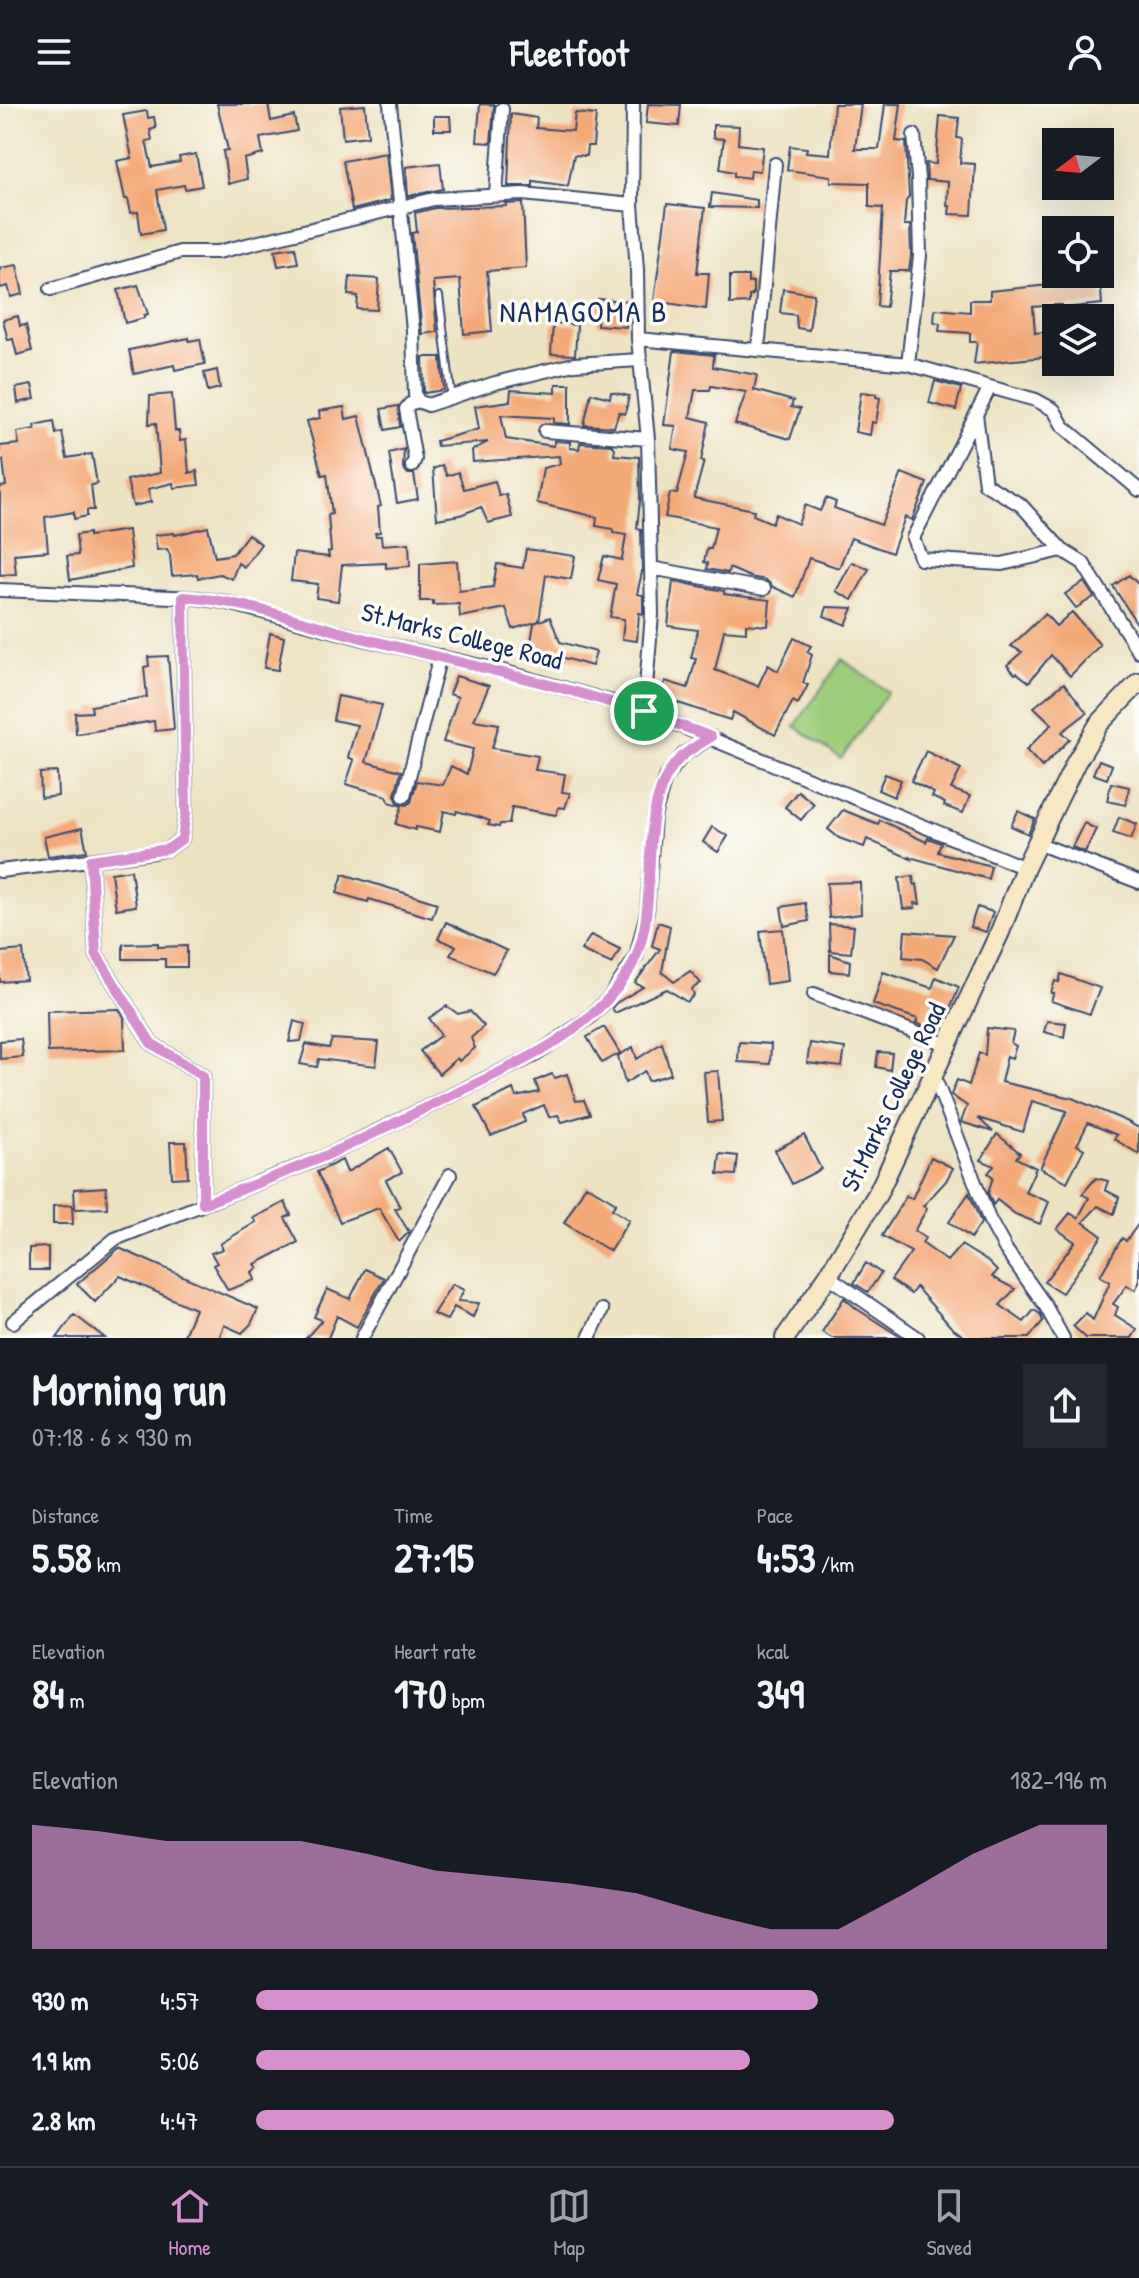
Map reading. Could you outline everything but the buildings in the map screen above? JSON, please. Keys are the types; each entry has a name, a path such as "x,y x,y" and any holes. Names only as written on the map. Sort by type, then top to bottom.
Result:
{"main road":[{"name":"St.Marks College Road","path":"785,1338 828,1276 878,1193 1076,762 1099,724 1139,682"}],"street":[{"path":"390,104 413,330 415,395 418,401 428,405 495,383 574,364 640,360"},
{"path":"633,104 632,205 638,339 648,439 652,614 644,711"},
{"path":"496,195 502,109"},
{"path":"908,364 920,256 914,135"},
{"path":"758,350 775,164"},
{"path":"51,289 180,252 218,252 434,199 496,195 576,198 632,205"},
{"path":"638,339 908,364 1036,400 1054,410 1063,426 1139,490"},
{"path":"990,387 913,538 921,559 1002,564 1062,550"},
{"path":"412,466 415,459 406,409 418,401"},
{"path":"976,414 985,484 1021,505 1062,550 1083,563 1139,652"},
{"path":"545,431 648,439"},
{"path":"651,568 764,589"},
{"name":"St.Marks College Road","path":"0,590 183,597 225,602 517,675 644,711 1025,868"},
{"path":"0,871 168,849 182,839 186,813 183,597"},
{"path":"404,796 440,656"},
{"path":"13,1322 115,1239 326,1156 523,1060 589,1018 610,997 636,957 648,899 654,817 665,778 683,755 711,737"},
{"path":"1037,843 1139,882"},
{"path":"91,860 96,954 151,1043 203,1076 203,1204"},
{"path":"814,994 948,1045"},
{"path":"934,1076 989,1219 1063,1338"},
{"path":"362,1338 450,1175"},
{"path":"828,1276 918,1338"},
{"path":"589,1338 602,1310"}],"lane":[{"path":"439,296 452,399"}],"green space":[{"path":"842,659 888,692 841,759 795,726"}],"district":[{"name":"NAMAGOMA B","path":"584,312"}],"route":[{"path":"183,597 225,602 502,671 644,711 711,737 683,755 665,778 654,817 643,933 636,957 610,997 589,1018 537,1054 326,1156 203,1204 203,1076 151,1043 96,954 91,860 168,849 182,839 186,813 183,597"}]}
